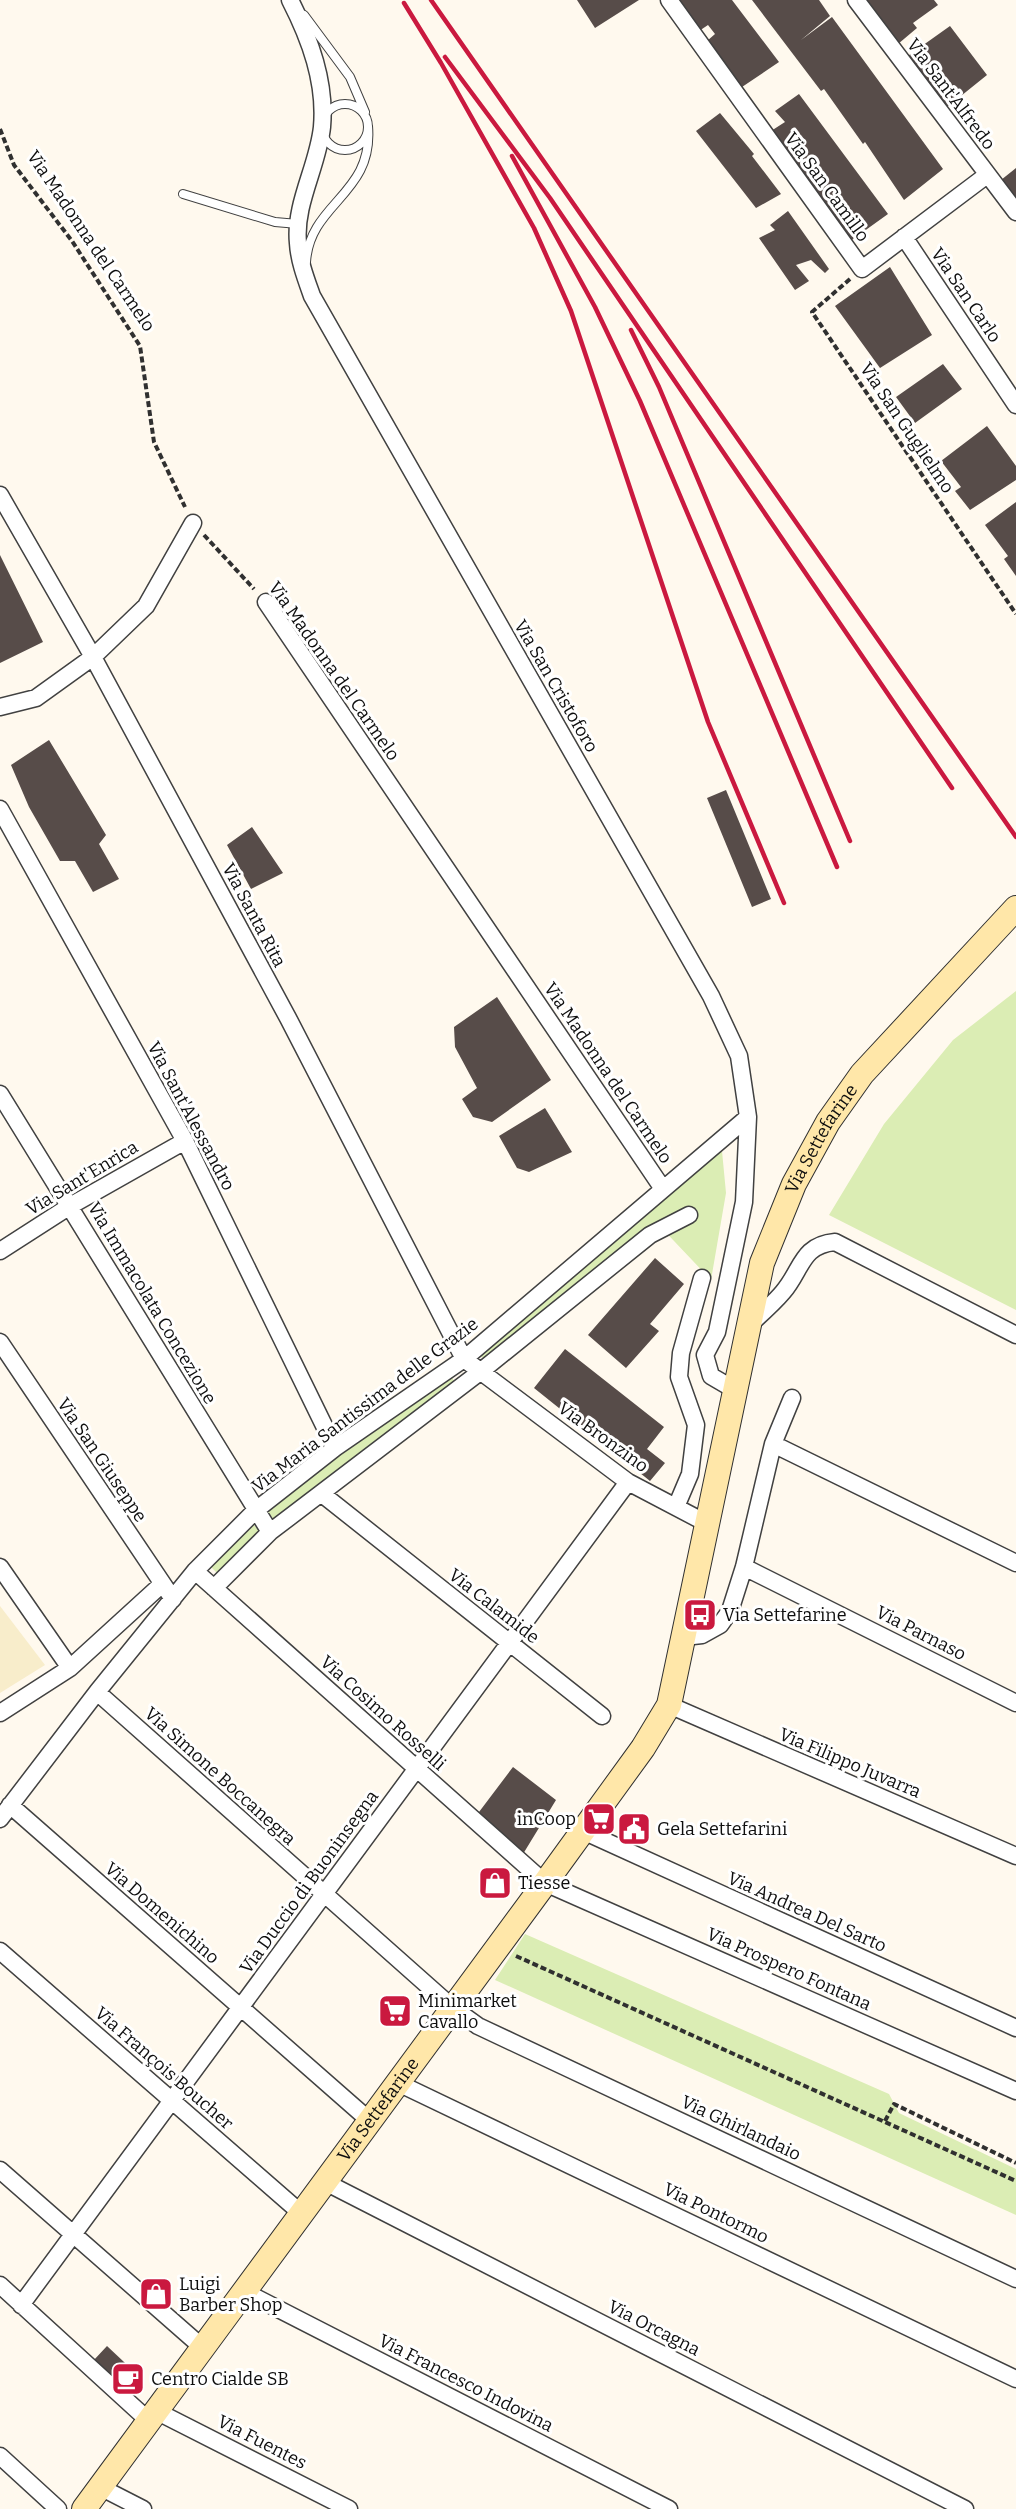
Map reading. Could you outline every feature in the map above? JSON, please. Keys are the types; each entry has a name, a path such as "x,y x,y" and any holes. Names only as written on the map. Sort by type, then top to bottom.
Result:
{"street":[{"name":"Via San Cristoforo","path":"291,0 311,45 322,100 322,127 298,224 297,242 312,296 711,996 739,1056 748,1117 744,1202 717,1332 705,1355 711,1376 735,1390"},
{"name":"Via San Camillo","path":"669,0 861,269 987,175"},
{"name":"Via Sant'Alfredo","path":"856,0 1016,212"},
{"name":"Via San Carlo","path":"904,237 1016,405"},
{"name":"Via Santa Rita","path":"0,495 93,657 288,1018 464,1359"},
{"path":"0,707 36,698 93,657 146,606 193,523"},
{"name":"Via Madonna del Carmelo","path":"266,602 663,1189"},
{"name":"Via Sant'Alessandro","path":"0,809 184,1141 335,1448"},
{"name":"Via Settefarine","path":"84,2509 643,1749 669,1706 762,1263 794,1184 828,1122 862,1074 1016,908"},
{"name":"Via Immacolata Concezione","path":"0,1094 270,1532"},
{"name":"Via Maria Santissima delle Grazie","path":"0,1820 97,1692 195,1571 256,1510 335,1448 464,1359 748,1117"},
{"name":"Via Sant'Enrica","path":"0,1251 70,1206 184,1141"},
{"path":"214,1588 270,1532 480,1372 650,1235 689,1215"},
{"path":"748,1326 783,1292 806,1256 818,1244 835,1242 1016,1335"},
{"path":"676,1507 690,1474 696,1425 679,1377 681,1353 702,1278"},
{"name":"Via San Giuseppe","path":"0,1342 161,1585 173,1599"},
{"name":"Via Bronzino","path":"464,1359 628,1482 708,1524"},
{"path":"684,1637 702,1635 720,1624 730,1611 744,1567 773,1444 792,1398"},
{"path":"773,1444 1016,1563"},
{"name":"Via Duccio di Buoninsegna","path":"21,2305 628,1482"},
{"name":"Via Calamide","path":"322,1494 602,1716"},
{"path":"0,1567 70,1668"},
{"name":"Via Parnaso","path":"744,1567 1016,1703"},
{"name":"Via Cosimo Rosselli","path":"195,1571 545,1883"},
{"path":"0,1713 70,1668 161,1585"},
{"name":"Via Simone Boccanegra","path":"97,1692 453,2008"},
{"name":"Via Filippo Juvarra","path":"669,1706 1016,1856"},
{"name":"Via Domenichino","path":"10,1805 370,2121"},
{"name":"Via Andrea Del Sarto","path":"583,1831 1016,2028"},
{"name":"Via Prospero Fontana","path":"545,1883 1016,2091"},
{"name":"Via François Boucher","path":"0,1951 302,2214"},
{"name":"Via Ghirlandaio","path":"453,2008 478,2026 1016,2279"},
{"name":"Via Pontormo","path":"398,2082 1016,2379"},
{"path":"0,2170 203,2348"},
{"name":"Via Orcagna","path":"326,2182 944,2505 965,2509"},
{"name":"Via Fuentes","path":"0,2285 153,2416 349,2509"},
{"name":"Via Francesco Indovina","path":"245,2292 669,2509"},
{"path":"0,2456 58,2509"},
{"path":"100,2487 143,2509"}],"lane":[{"path":"291,0 350,77 367,122 368,150 362,171 348,191 326,213 312,235 306,256 306,279"},
{"path":"337,105 351,105 358,108 367,122 367,134 357,146 342,150 327,142 322,127 326,114 337,105"},
{"path":"183,194 275,222 298,224"}],"path":[{"name":"Via Madonna del Carmelo","path":"0,129 14,165 72,241 140,346 154,442 193,523 266,602"},
{"name":"Via San Guglielmo","path":"861,269 812,312 1016,614"},
{"path":"501,1943 515,1955 1016,2181"},
{"path":"885,2121 894,2104 1016,2163"}],"shaded area":[{"path":"0,1606 45,1665 0,1693"}],"green space":[{"path":"1016,991 1016,1310 829,1215 884,1124 953,1040"},
{"path":"722,1151 726,1193 711,1280 656,1222 486,1361 478,1353"},
{"path":"451,1375 456,1385 274,1520 266,1509"},
{"path":"254,1525 261,1533 217,1573 209,1565"},
{"path":"525,1934 889,2094 899,2113 1016,2169 1016,2215 495,1980"}],"building":[{"path":"577,0 639,0 595,28"},
{"path":"677,0 732,0 779,62 742,87 707,41 715,34 708,25 699,31"},
{"path":"752,0 819,0 830,16 801,40 832,17 943,169 904,200 865,142 863,144 824,89 821,91"},
{"path":"864,0 934,0 938,5 913,23 917,28 898,44"},
{"path":"950,26 987,75 946,108 905,58"},
{"path":"799,94 888,214 849,242 771,131 785,122 775,111"},
{"path":"720,113 754,154 752,156 781,194 756,208 696,131"},
{"path":"1016,168 1016,198 1001,180"},
{"path":"788,211 829,269 825,273 811,260 796,265 809,281 795,290 759,238 775,230 770,225"},
{"path":"890,267 932,335 880,368 835,306"},
{"path":"943,364 962,389 915,423 896,397"},
{"path":"987,426 1016,466 1016,480 970,510 955,491 961,487 941,461"},
{"path":"1016,502 1016,576 1004,559 1008,556 985,525"},
{"path":"0,555 43,642 0,663"},
{"path":"49,740 106,835 99,844 119,879 93,892 75,861 60,861 29,807 11,765"},
{"path":"726,790 771,899 752,907 707,798"},
{"path":"252,827 283,873 251,889 227,845"},
{"path":"497,997 551,1080 492,1122 473,1117 462,1099 477,1088 455,1047 454,1027"},
{"path":"545,1108 572,1152 529,1172 517,1168 499,1136"},
{"path":"655,1258 684,1284 650,1324 659,1331 626,1368 588,1335"},
{"path":"565,1349 664,1427 647,1449 665,1463 650,1481 534,1388"},
{"path":"513,1767 556,1800 523,1854 476,1816"},
{"path":"107,2346 141,2378 129,2393 93,2361"}],"railway":[{"path":"431,0 1016,837"},
{"path":"404,3 441,63 534,228 571,311 708,722 784,903"},
{"path":"445,57 550,198 952,788"},
{"path":"512,156 595,307 640,401 837,867"},
{"path":"631,330 659,387 850,841"}],"place":[{"name":"Via Settefarine","path":"700,1615"},
{"name":"inCoop","path":"599,1819"},
{"name":"Gela Settefarini","path":"634,1829"},
{"name":"Tiesse","path":"495,1883"},
{"name":"Minimarket Cavallo","path":"395,2011"},
{"name":"Luigi Barber Shop","path":"156,2294"},
{"name":"Centro Cialde SB","path":"128,2379"}]}
